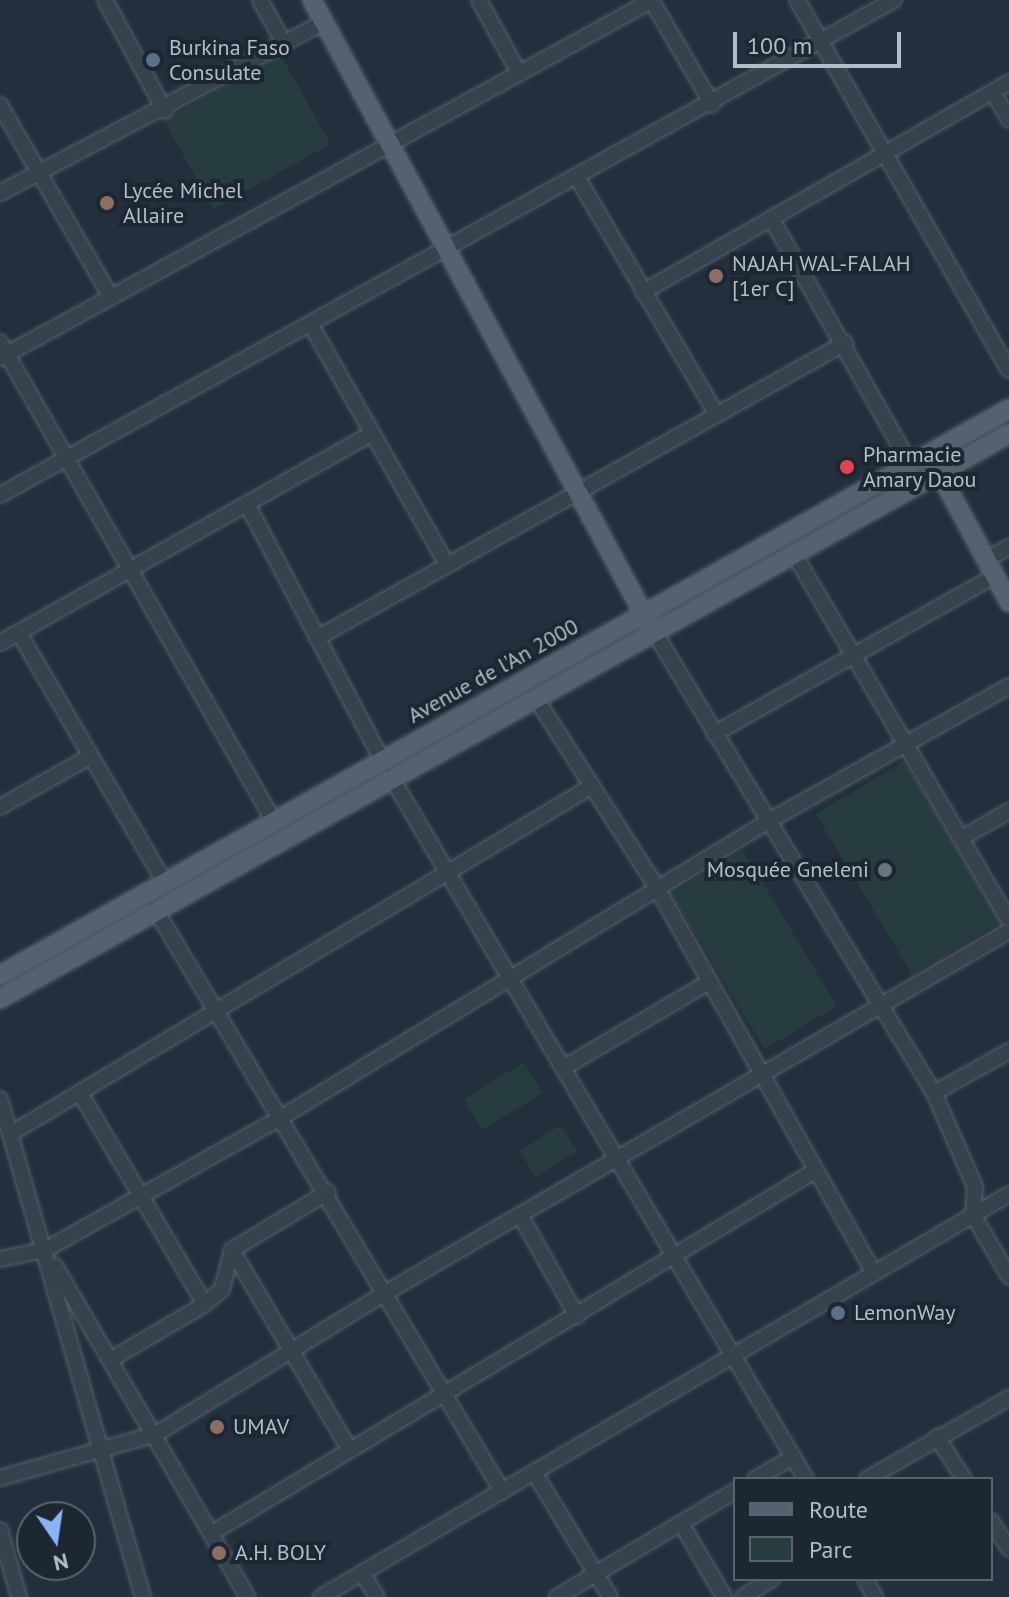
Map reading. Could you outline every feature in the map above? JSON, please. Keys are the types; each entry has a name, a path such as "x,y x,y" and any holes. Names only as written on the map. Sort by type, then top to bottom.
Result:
{"main road":[{"path":"312,0 648,622"},
{"name":"Avenue de l'An 2000","path":"0,999 535,697 648,622 1009,409"},
{"name":"Avenue de l'An 2000","path":"0,975 272,818 648,622 794,554 1009,434"},
{"path":"934,451 935,477 1009,602"}],"street":[{"path":"260,0 285,45"},
{"path":"479,0 519,73"},
{"path":"272,818 2,352 111,297 651,0 712,104"},
{"path":"797,0 1009,370"},
{"path":"0,495 312,327 894,0"},
{"path":"108,1 165,111"},
{"path":"0,193 165,111 324,22"},
{"path":"643,292 1009,82"},
{"path":"993,92 1009,120"},
{"path":"0,105 111,297"},
{"path":"578,179 717,415"},
{"path":"771,218 845,343 911,465"},
{"path":"312,327 447,565"},
{"path":"317,638 845,343"},
{"path":"0,643 372,433"},
{"path":"247,504 382,760"},
{"path":"714,734 853,654 988,569 1009,547"},
{"path":"794,554 1009,921"},
{"path":"648,622 934,1093 975,1187 973,1215 1009,1276"},
{"path":"19,633 164,881"},
{"path":"0,1259 45,1250 282,1117 767,822 1009,686"},
{"path":"535,697 657,888 874,1273"},
{"path":"0,807 91,756"},
{"path":"391,777 805,1477"},
{"path":"12,1133 218,1013 445,869 592,786"},
{"path":"962,838 1009,811"},
{"path":"155,909 328,1192 502,1491"},
{"path":"0,1478 156,1434 387,1292 1009,931"},
{"path":"563,1068 709,982"},
{"path":"934,1093 1009,1051"},
{"path":"80,1093 205,1304"},
{"path":"0,1099 143,1597"},
{"path":"212,1533 675,1258 815,1171"},
{"path":"110,1360 205,1304 222,1289 232,1250 328,1192"},
{"path":"321,1597 1009,1194"},
{"path":"520,1215 577,1316"},
{"path":"45,1250 156,1434 248,1597"},
{"path":"232,1250 350,1450"},
{"path":"870,1477 1009,1398"},
{"path":"937,1437 963,1477"},
{"path":"758,1477 793,1457"},
{"path":"534,1472 610,1597"},
{"path":"557,1597 733,1492"},
{"path":"681,1523 724,1597"},
{"path":"993,1524 1009,1549"},
{"path":"0,1532 19,1597"},
{"path":"362,1573 377,1597"},
{"path":"743,1597 769,1581"}],"green space":[{"path":"281,55 330,144 213,209 164,120"},
{"path":"904,761 1001,922 913,975 816,814"},
{"path":"743,850 837,1006 765,1049 671,893"},
{"path":"524,1062 543,1093 483,1130 464,1100"},
{"path":"561,1125 577,1151 536,1177 519,1151"}],"place":[{"name":"Burkina Faso Consulate","path":"153,60"},
{"name":"Lycée Michel Allaire","path":"107,203"},
{"name":"NAJAH WAL-FALAH [1er C]","path":"716,276"},
{"name":"Pharmacie Amary Daou","path":"847,467"},
{"name":"Mosquée Gneleni","path":"885,870"},
{"name":"LemonWay","path":"838,1313"},
{"name":"UMAV","path":"217,1427"},
{"name":"A.H. BOLY","path":"219,1553"}]}
